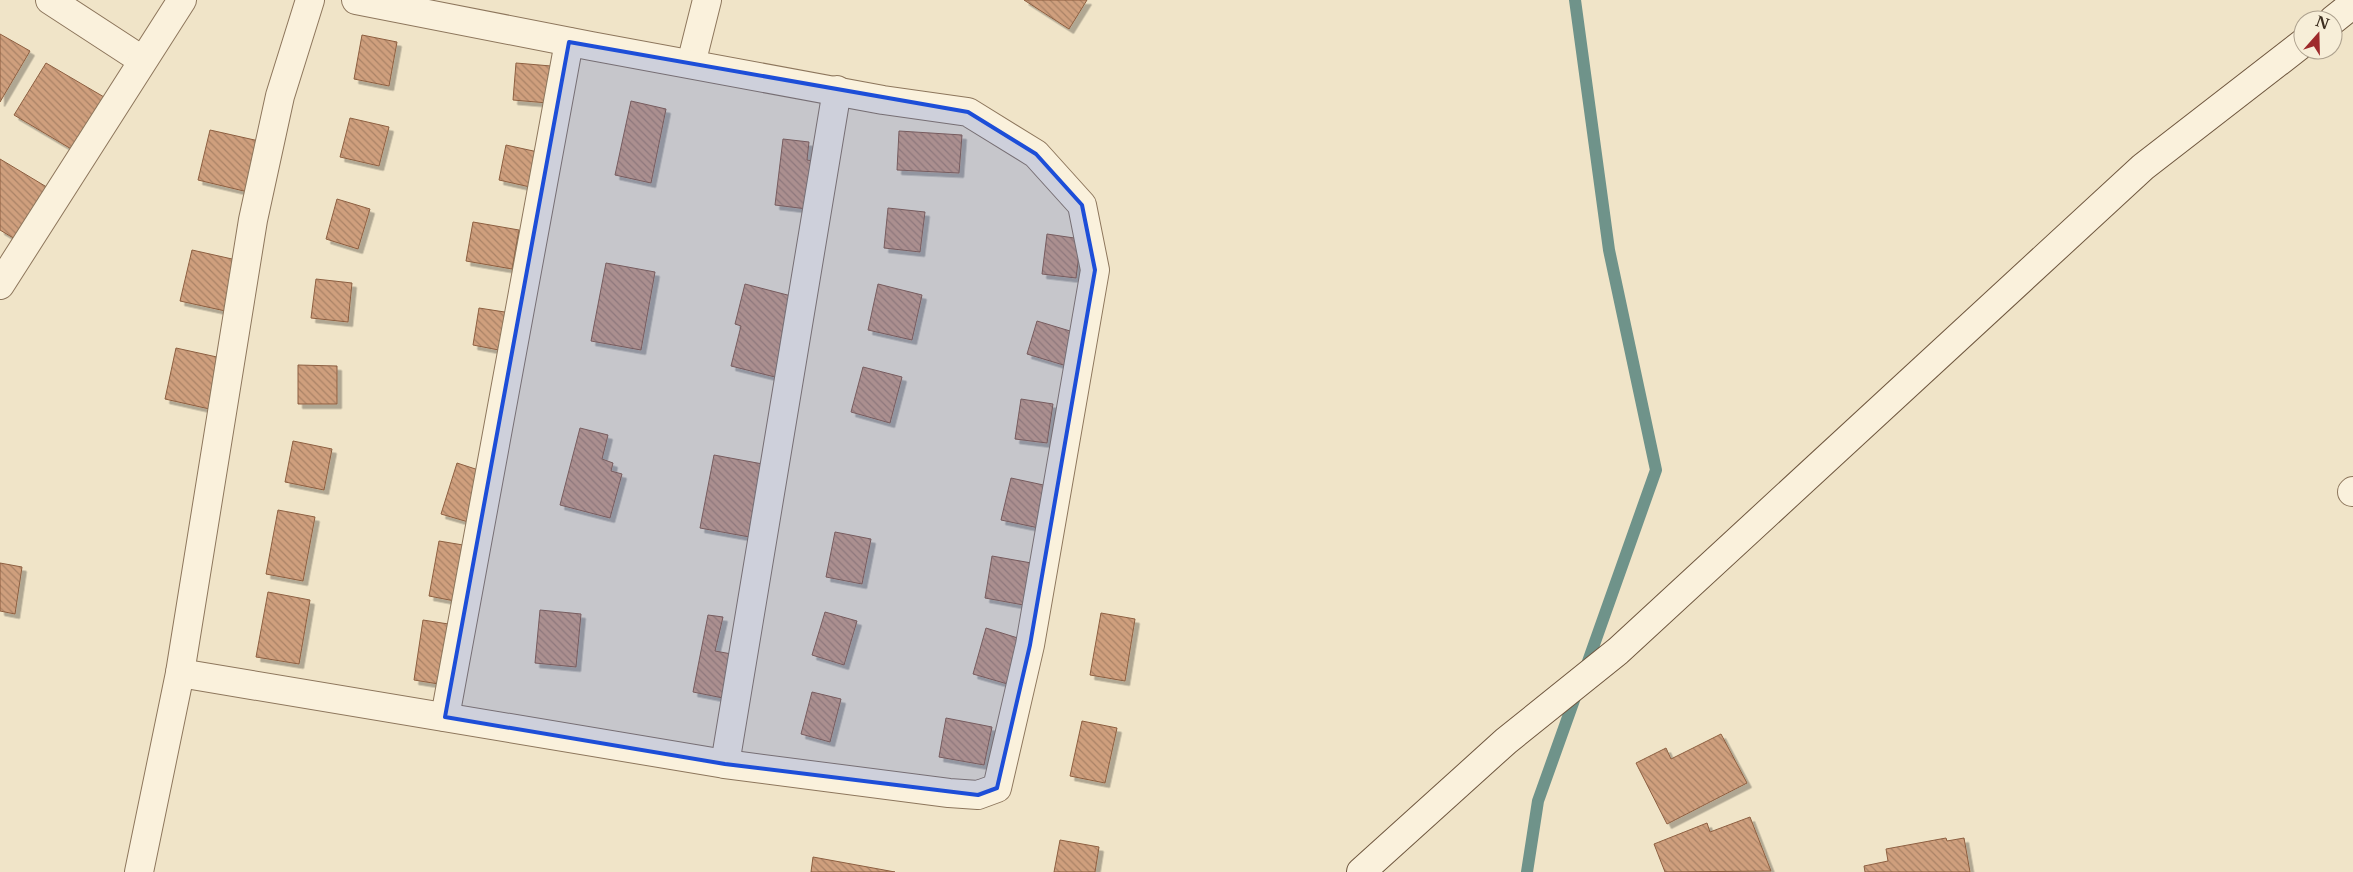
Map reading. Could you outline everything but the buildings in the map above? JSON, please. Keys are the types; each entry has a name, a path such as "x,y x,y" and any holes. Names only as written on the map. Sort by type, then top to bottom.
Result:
{"street":[{"path":"50,0 142,60"},
{"path":"0,285 182,0"},
{"path":"139,872 180,673 253,220 280,96 310,0"},
{"path":"180,673 725,764 949,793 978,795 997,788 1030,645 1095,270 1082,206 1036,154 968,112 568,42 356,0"},
{"path":"691,64 707,0"},
{"path":"2343,12 2353,4"},
{"path":"444,717 568,42"},
{"path":"1361,872 1506,741 1618,651 2143,167 2293,51"},
{"path":"725,764 836,90"}],"highlighted area":[{"path":"569,42 968,112 1036,154 1082,205 1095,270 1030,645 997,788 978,795 725,764 445,717"}],"waterway":[{"path":"1575,0 1609,250 1656,470 1585,670"},
{"path":"1527,872 1538,801 1578,689"}]}
